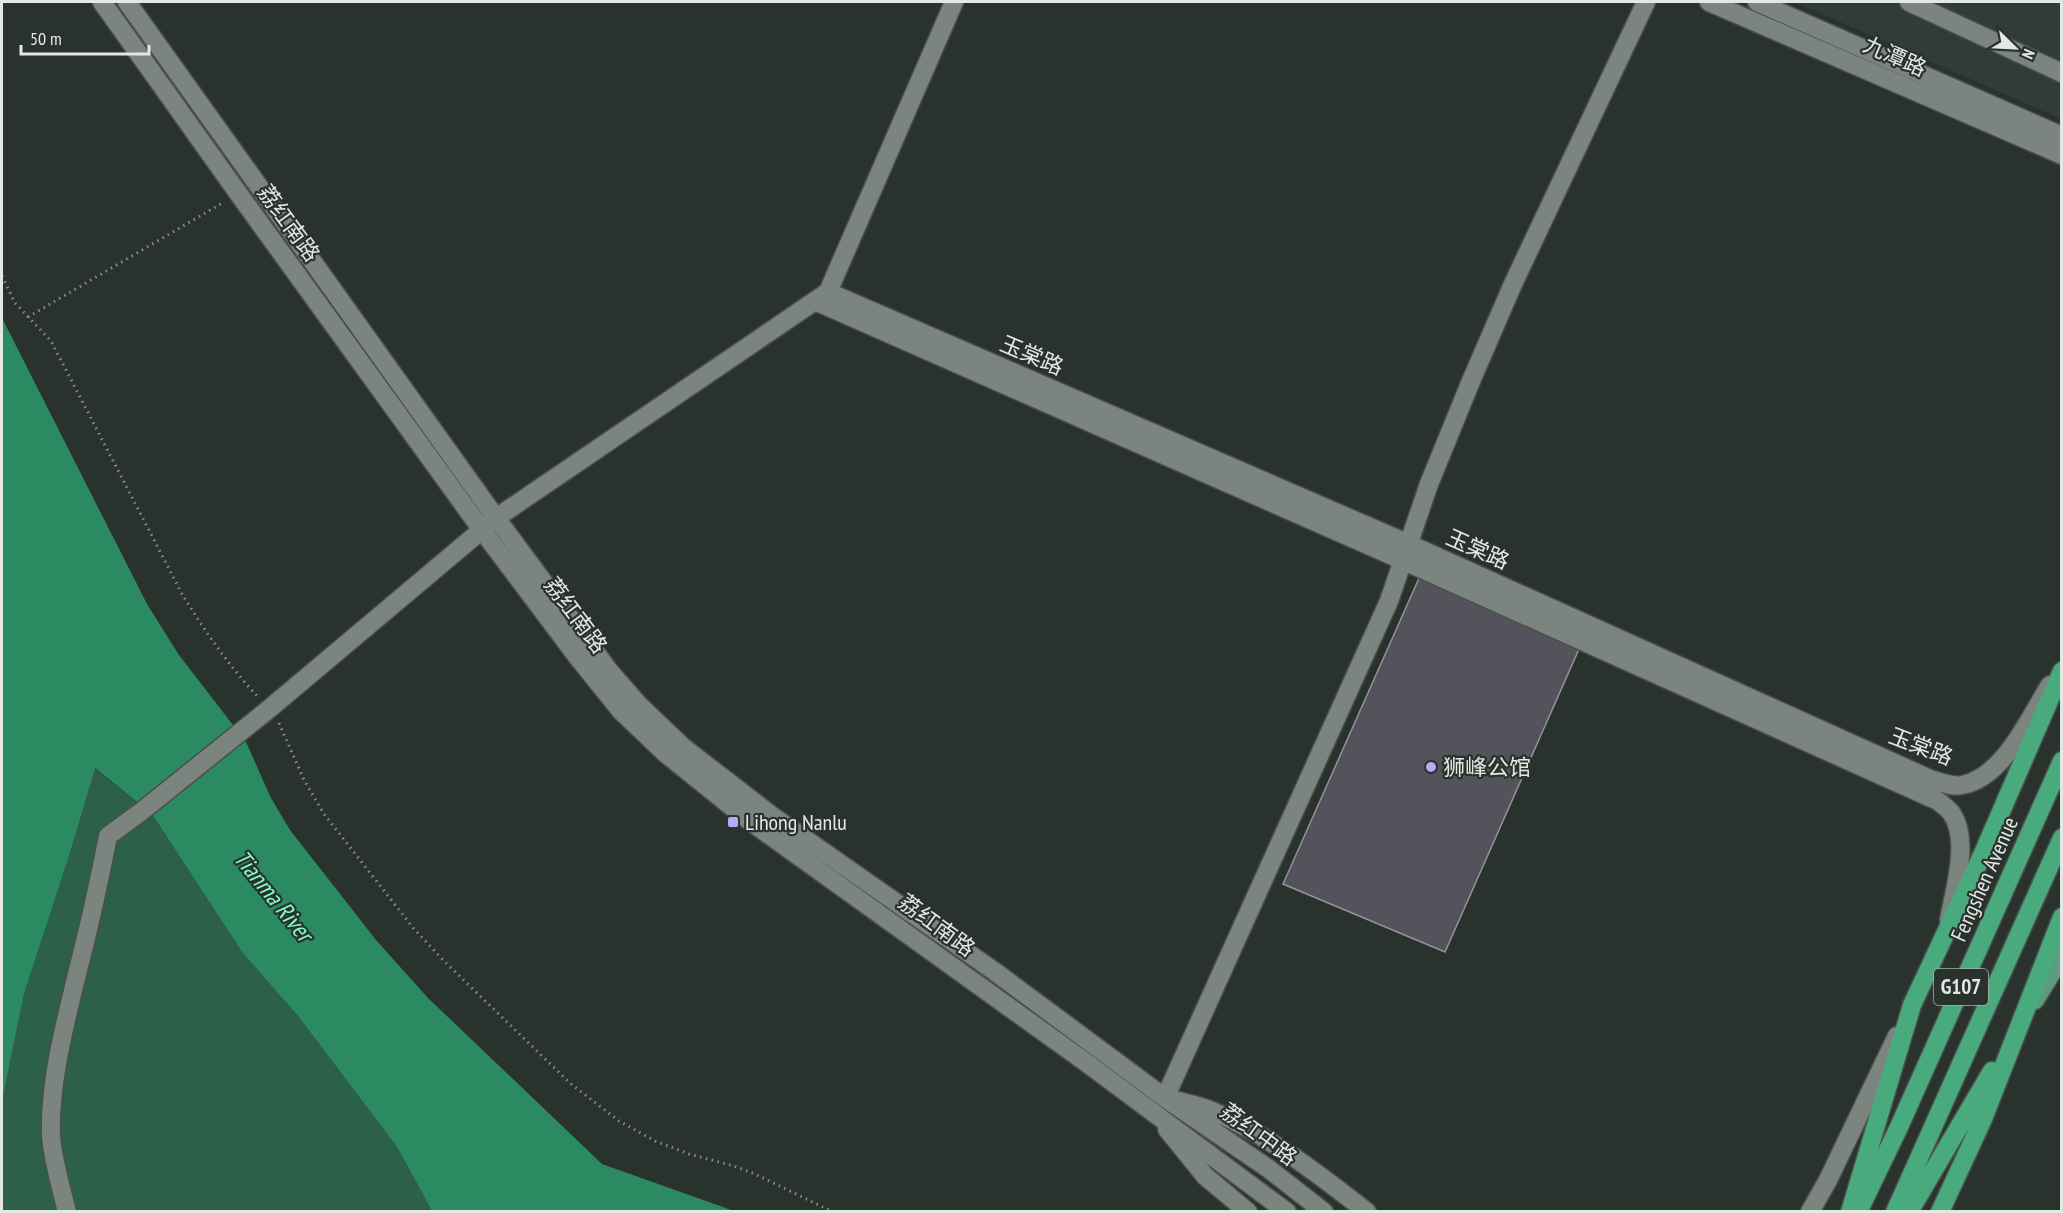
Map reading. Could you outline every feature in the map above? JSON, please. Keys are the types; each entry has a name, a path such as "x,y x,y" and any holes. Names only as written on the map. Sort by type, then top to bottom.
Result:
{"highway":[{"path":"1850,1212 1912,1005 1988,841 2061,671"},
{"name":"Fengshen Avenue","path":"1857,1212 1899,1127 2061,761"},
{"name":"G107","path":"1895,1212 2061,837"},
{"path":"1940,1212 1983,1119 2061,917"},
{"path":"1909,1212 2021,1023"}],"main road":[{"path":"2021,1023 2061,956"}],"street":[{"name":"荔红南路","path":"102,2 238,193 489,524 638,704 683,747 771,814 994,971 1165,1098"},
{"name":"荔红南路","path":"127,2 598,683 621,711 664,753 755,825 1075,1054 1157,1116"},
{"path":"67,1212 51,1136 53,1098 64,1029 108,836 142,812 269,709 489,524 821,297 954,2"},
{"path":"1367,1212 1342,1192 1250,1129 1208,1109 1165,1098 1384,611 1429,484 1480,359 1646,2"},
{"name":"九潭路","path":"1709,2 2061,155"},
{"name":"九潭路","path":"1757,2 2061,136"},
{"path":"1909,2 2061,73"},
{"name":"玉棠路","path":"821,297 1930,779 1962,785 1982,777 1994,768 2008,752 2061,666"},
{"name":"玉棠路","path":"1406,552 1938,801 1953,815 1960,841 1959,863 1946,933"},
{"path":"1810,1212 1828,1180 1912,1005"},
{"name":"荔红中路","path":"1165,1098 1240,1149 1323,1212"},
{"path":"1157,1116 1205,1176 1248,1212"},
{"name":"荔红中路","path":"1157,1116 1287,1212"}],"path":[{"path":"28,317 238,193"},
{"path":"2,276 15,303 51,341 182,594 199,621 241,680 269,709 278,722 304,780 324,814 414,929 571,1084 619,1121 644,1136 688,1154 734,1166 754,1174 833,1212"}],"shaded area":[{"path":"1795,2 2061,2 2061,119"},
{"path":"94,768 152,814 242,952 298,1016 397,1147 432,1211 3,1212 2,1102 24,994 70,853"}],"water":[{"name":"Tianma River","path":"2,318 147,604 179,655 246,742 271,798 290,830 376,940 428,998 602,1164 734,1211 432,1211 397,1147 298,1016 242,952 152,814 95,768 24,994 2,1102"}],"building":[{"name":"狮峰公馆","path":"1420,576 1579,649 1445,952 1283,884"}],"place":[{"name":"狮峰公馆","path":"1431,767"},
{"name":"Lihong Nanlu","path":"733,822"}]}
